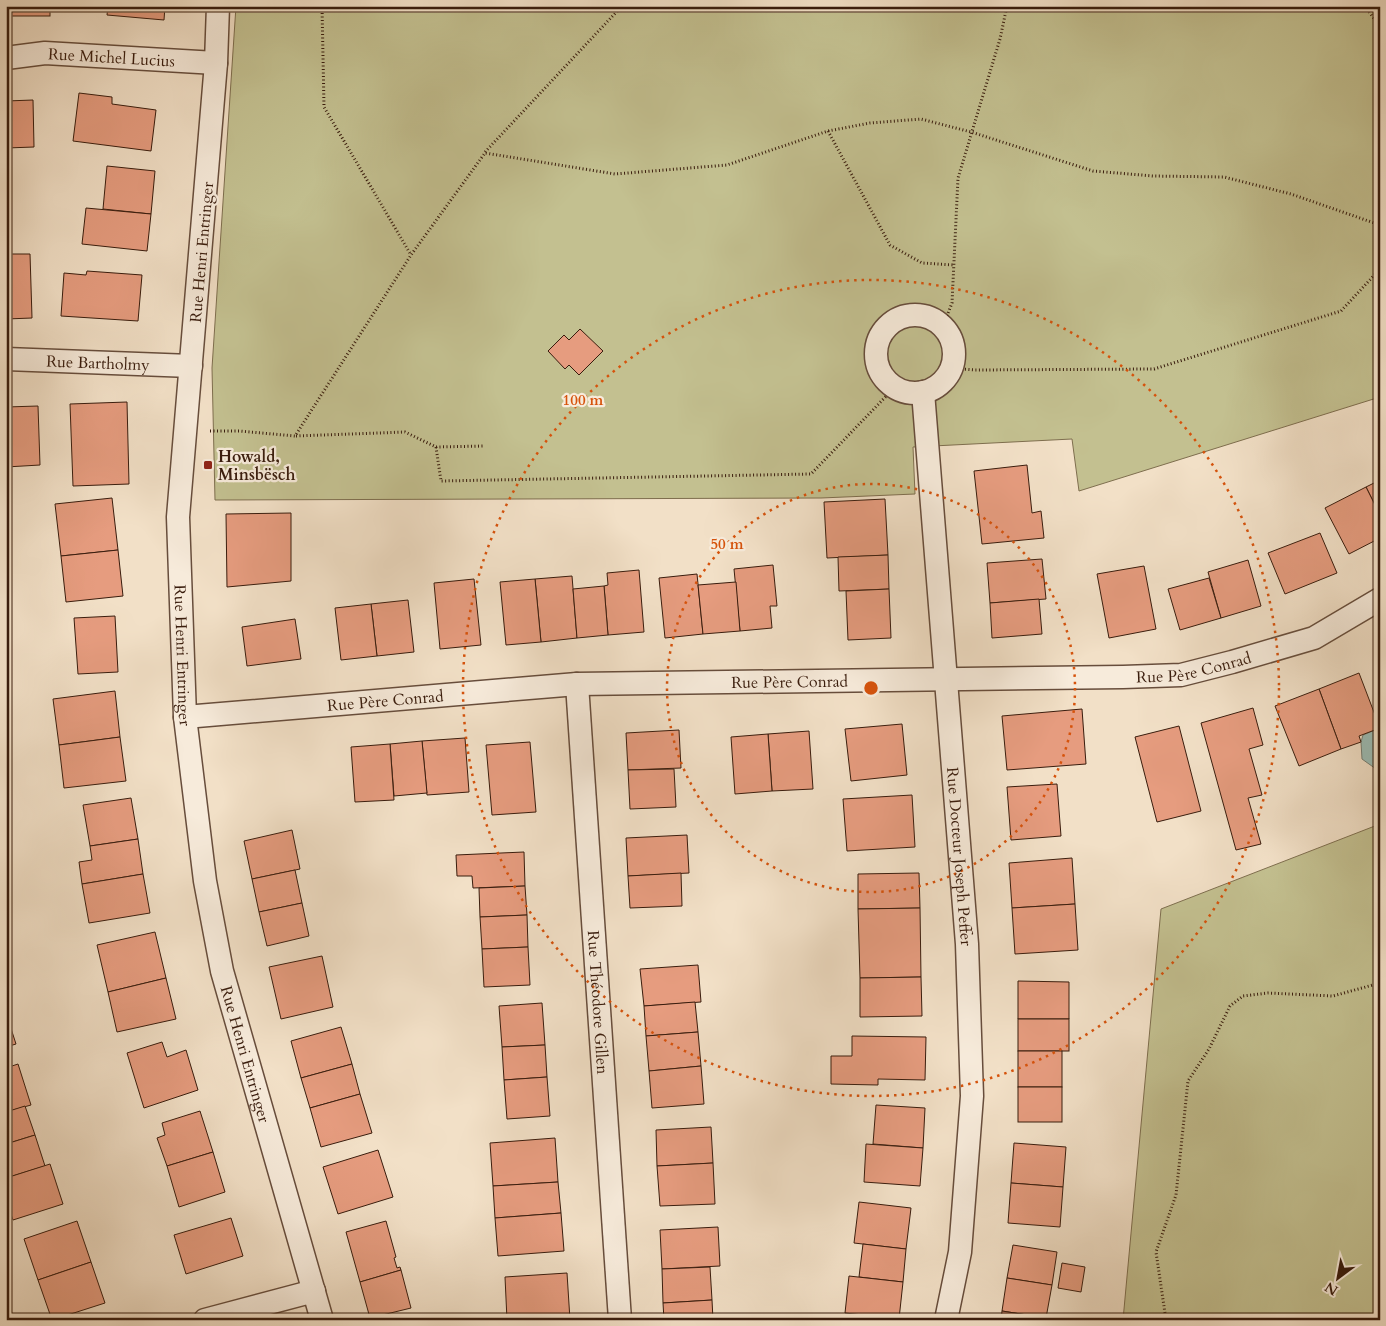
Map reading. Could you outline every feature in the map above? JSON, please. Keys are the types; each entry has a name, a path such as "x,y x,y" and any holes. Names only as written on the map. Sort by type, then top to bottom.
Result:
{"street":[{"name":"Rue Henri Entringer","path":"218,6 216,64 178,516 185,717 205,881 222,971 322,1320"},
{"name":"Rue Michel Lucius","path":"6,58 45,52 216,64"},
{"path":"907,315 920,315 933,319 943,326 950,335 954,357 951,368 944,379 935,387 923,392 903,391 886,380 880,371 876,352 879,339 886,328 896,320 907,315"},
{"name":"Rue Bartholmy","path":"6,360 191,366"},
{"name":"Rue Docteur Joseph Peffer","path":"923,392 968,944 972,1096 960,1252 946,1320"},
{"name":"Rue Père Conrad","path":"185,717 577,684 947,678 1123,678 1181,674 1232,662 1314,638 1380,599"},
{"name":"Rue Théodore Gillen","path":"577,684 620,1320"},
{"path":"205,1320 314,1291"}],"path":[{"path":"322,6 324,107 411,255"},
{"path":"295,436 411,255 485,153 622,6"},
{"path":"943,326 952,303 958,178 1000,38 1007,6"},
{"path":"1365,6 1380,27"},
{"path":"485,153 615,174 727,165 828,131 870,123 921,120 971,132 1093,171 1153,176 1224,177 1291,194 1380,225"},
{"path":"828,131 890,245 922,263 954,265"},
{"path":"951,368 975,370 1154,369 1341,311 1380,269"},
{"path":"436,447 441,481 811,474 895,387"},
{"path":"185,431 239,431 295,436 405,432 436,447 485,446"},
{"path":"1166,1320 1156,1252 1176,1195 1188,1081 1209,1049 1230,1006 1243,996 1268,993 1333,996 1380,983"},
{"path":"1376,1320 1380,1299"}],"shaded area":[{"path":"236,6 1380,6 1380,397 1079,491 1072,439 913,447 915,494 821,498 215,500 212,368"},
{"path":"1380,824 1380,1320 1123,1320 1161,909"}],"water":[{"path":"1380,728 1380,769 1376,769 1362,759 1361,742 1363,735"}],"building":[{"path":"6,6 50,6 50,16 6,16"},
{"path":"108,6 165,6 164,20 107,15"},
{"path":"79,93 112,97 112,104 156,110 151,151 73,141"},
{"path":"33,100 34,147 6,148 6,101"},
{"path":"107,166 155,171 151,214 103,209"},
{"path":"86,208 151,214 147,251 82,244"},
{"path":"6,254 30,254 32,318 6,319"},
{"path":"87,271 142,275 138,321 61,316 64,273 86,275"},
{"path":"580,329 603,351 579,375 569,365 565,369 548,351 564,335 569,340"},
{"path":"127,402 129,484 73,486 70,404"},
{"path":"38,406 40,465 6,467 6,407"},
{"path":"1027,465 1032,513 1041,511 1044,538 982,544 974,471"},
{"path":"1380,480 1380,515 1366,487"},
{"path":"1366,487 1380,515 1380,538 1349,554 1325,508"},
{"path":"112,498 118,550 61,556 55,504"},
{"path":"885,499 888,555 827,558 824,502"},
{"path":"291,513 291,581 227,587 226,514"},
{"path":"1320,533 1337,573 1285,594 1268,553"},
{"path":"118,550 123,596 66,602 61,556"},
{"path":"888,555 889,589 839,591 838,557"},
{"path":"1042,559 1046,599 990,603 987,563"},
{"path":"1248,560 1261,606 1221,618 1208,572"},
{"path":"773,565 777,606 770,606 772,628 740,631 734,569"},
{"path":"1144,566 1156,629 1109,638 1097,574"},
{"path":"639,570 644,632 608,635 604,586 608,585 607,573"},
{"path":"697,574 703,634 665,638 659,578"},
{"path":"572,576 577,638 541,642 535,579"},
{"path":"1209,578 1221,618 1180,630 1168,589"},
{"path":"474,579 481,645 440,649 434,583"},
{"path":"535,579 541,642 506,645 500,582"},
{"path":"736,582 740,631 703,634 698,585"},
{"path":"604,586 608,635 577,638 573,589"},
{"path":"889,589 891,638 848,640 846,591"},
{"path":"1039,599 1042,634 992,638 990,603"},
{"path":"408,600 414,652 377,656 371,604"},
{"path":"371,604 377,656 341,660 335,608"},
{"path":"115,616 118,672 78,674 74,618"},
{"path":"295,619 301,659 247,666 242,627"},
{"path":"1359,673 1380,728 1359,736 1361,742 1341,749 1319,689"},
{"path":"1319,689 1341,749 1299,766 1275,706"},
{"path":"115,691 120,737 59,745 53,699"},
{"path":"1253,708 1263,745 1249,749 1262,795 1248,798 1261,844 1236,850 1201,723"},
{"path":"1082,709 1086,764 1007,770 1002,716"},
{"path":"902,724 907,775 851,781 845,729"},
{"path":"1179,726 1201,811 1157,822 1135,737"},
{"path":"679,730 681,768 628,770 626,733"},
{"path":"809,731 813,789 772,791 768,734"},
{"path":"768,734 772,791 735,794 731,737"},
{"path":"120,737 126,781 64,788 59,745"},
{"path":"465,738 469,792 427,795 422,741"},
{"path":"422,741 427,793 394,796 390,744"},
{"path":"530,742 536,812 492,815 486,745"},
{"path":"390,744 394,800 355,802 351,747"},
{"path":"674,769 676,807 630,809 628,770"},
{"path":"1057,784 1061,836 1011,840 1007,787"},
{"path":"912,795 915,847 847,851 843,799"},
{"path":"131,798 138,839 90,846 83,805"},
{"path":"292,830 300,869 252,879 244,841"},
{"path":"687,835 689,873 628,876 626,838"},
{"path":"138,839 143,874 82,884 79,862 92,860 90,846"},
{"path":"524,852 525,886 473,888 472,876 457,876 456,855"},
{"path":"1072,858 1075,904 1012,908 1009,863"},
{"path":"295,870 302,903 259,912 252,879"},
{"path":"681,873 682,906 630,908 628,876"},
{"path":"919,873 920,908 858,909 858,874"},
{"path":"143,874 150,913 89,923 82,884"},
{"path":"525,886 527,915 480,917 479,888"},
{"path":"302,903 309,936 267,946 259,912"},
{"path":"1075,904 1078,950 1015,954 1012,908"},
{"path":"920,908 921,977 860,978 858,909"},
{"path":"527,915 528,947 482,949 480,917"},
{"path":"155,932 166,978 108,992 97,945"},
{"path":"528,947 530,985 484,987 482,949"},
{"path":"322,956 333,1007 281,1019 269,967"},
{"path":"698,965 701,1002 644,1006 640,969"},
{"path":"921,977 922,1016 860,1017 860,978"},
{"path":"166,978 176,1019 117,1032 108,992"},
{"path":"1018,981 1069,982 1069,1019 1018,1019"},
{"path":"695,1002 698,1032 646,1036 644,1006"},
{"path":"542,1003 545,1045 502,1047 499,1006"},
{"path":"6,1013 16,1044 6,1047"},
{"path":"1018,1019 1069,1019 1069,1051 1018,1051"},
{"path":"341,1027 352,1064 301,1078 291,1041"},
{"path":"698,1032 701,1066 649,1071 646,1036"},
{"path":"852,1036 926,1037 925,1080 878,1079 878,1085 831,1084 831,1056 852,1056"},
{"path":"162,1042 167,1057 186,1050 198,1090 144,1108 127,1053"},
{"path":"545,1045 547,1077 504,1080 502,1047"},
{"path":"1018,1051 1062,1051 1062,1087 1018,1087"},
{"path":"18,1064 31,1105 6,1112 6,1068"},
{"path":"352,1064 360,1094 310,1108 301,1078"},
{"path":"701,1066 704,1104 652,1108 649,1071"},
{"path":"547,1077 550,1116 507,1119 504,1080"},
{"path":"1018,1087 1062,1087 1062,1122 1018,1122"},
{"path":"360,1094 372,1133 321,1147 310,1108"},
{"path":"876,1105 925,1108 923,1148 873,1144"},
{"path":"25,1106 35,1135 6,1144 6,1112"},
{"path":"200,1111 213,1152 167,1166 157,1138 165,1135 162,1123"},
{"path":"711,1127 713,1163 657,1166 656,1130"},
{"path":"35,1135 45,1166 6,1178 6,1144"},
{"path":"555,1138 558,1182 493,1186 490,1143"},
{"path":"1014,1143 1066,1147 1063,1187 1011,1183"},
{"path":"866,1144 923,1148 920,1186 864,1182"},
{"path":"378,1150 393,1197 338,1214 323,1167"},
{"path":"213,1152 225,1192 179,1207 167,1166"},
{"path":"713,1163 715,1204 660,1206 657,1166"},
{"path":"50,1164 63,1204 13,1220 6,1200 6,1178"},
{"path":"558,1182 561,1213 495,1218 493,1186"},
{"path":"1011,1183 1063,1187 1060,1227 1008,1223"},
{"path":"859,1202 911,1208 906,1249 854,1243"},
{"path":"561,1213 564,1251 498,1256 495,1218"},
{"path":"231,1218 243,1256 186,1274 174,1235"},
{"path":"77,1221 91,1262 38,1280 24,1239"},
{"path":"386,1221 396,1257 394,1258 397,1268 400,1267 401,1270 360,1282 346,1232"},
{"path":"718,1227 720,1266 662,1269 660,1230"},
{"path":"863,1244 906,1249 903,1282 859,1277"},
{"path":"1013,1245 1057,1252 1052,1285 1007,1278"},
{"path":"91,1262 105,1303 52,1320 38,1280"},
{"path":"1062,1263 1085,1267 1081,1292 1058,1288"},
{"path":"710,1267 712,1300 663,1303 662,1269"},
{"path":"401,1270 411,1308 370,1318 360,1282"},
{"path":"567,1273 570,1320 507,1320 505,1277"},
{"path":"849,1276 903,1282 899,1319 845,1313"},
{"path":"1007,1278 1052,1285 1046,1318 1002,1311"},
{"path":"712,1300 713,1320 664,1320 663,1303"},
{"path":"1002,1311 1046,1318 1056,1320 1001,1320"}],"place":[{"name":"Howald, Minsbësch","path":"208,465"}]}
